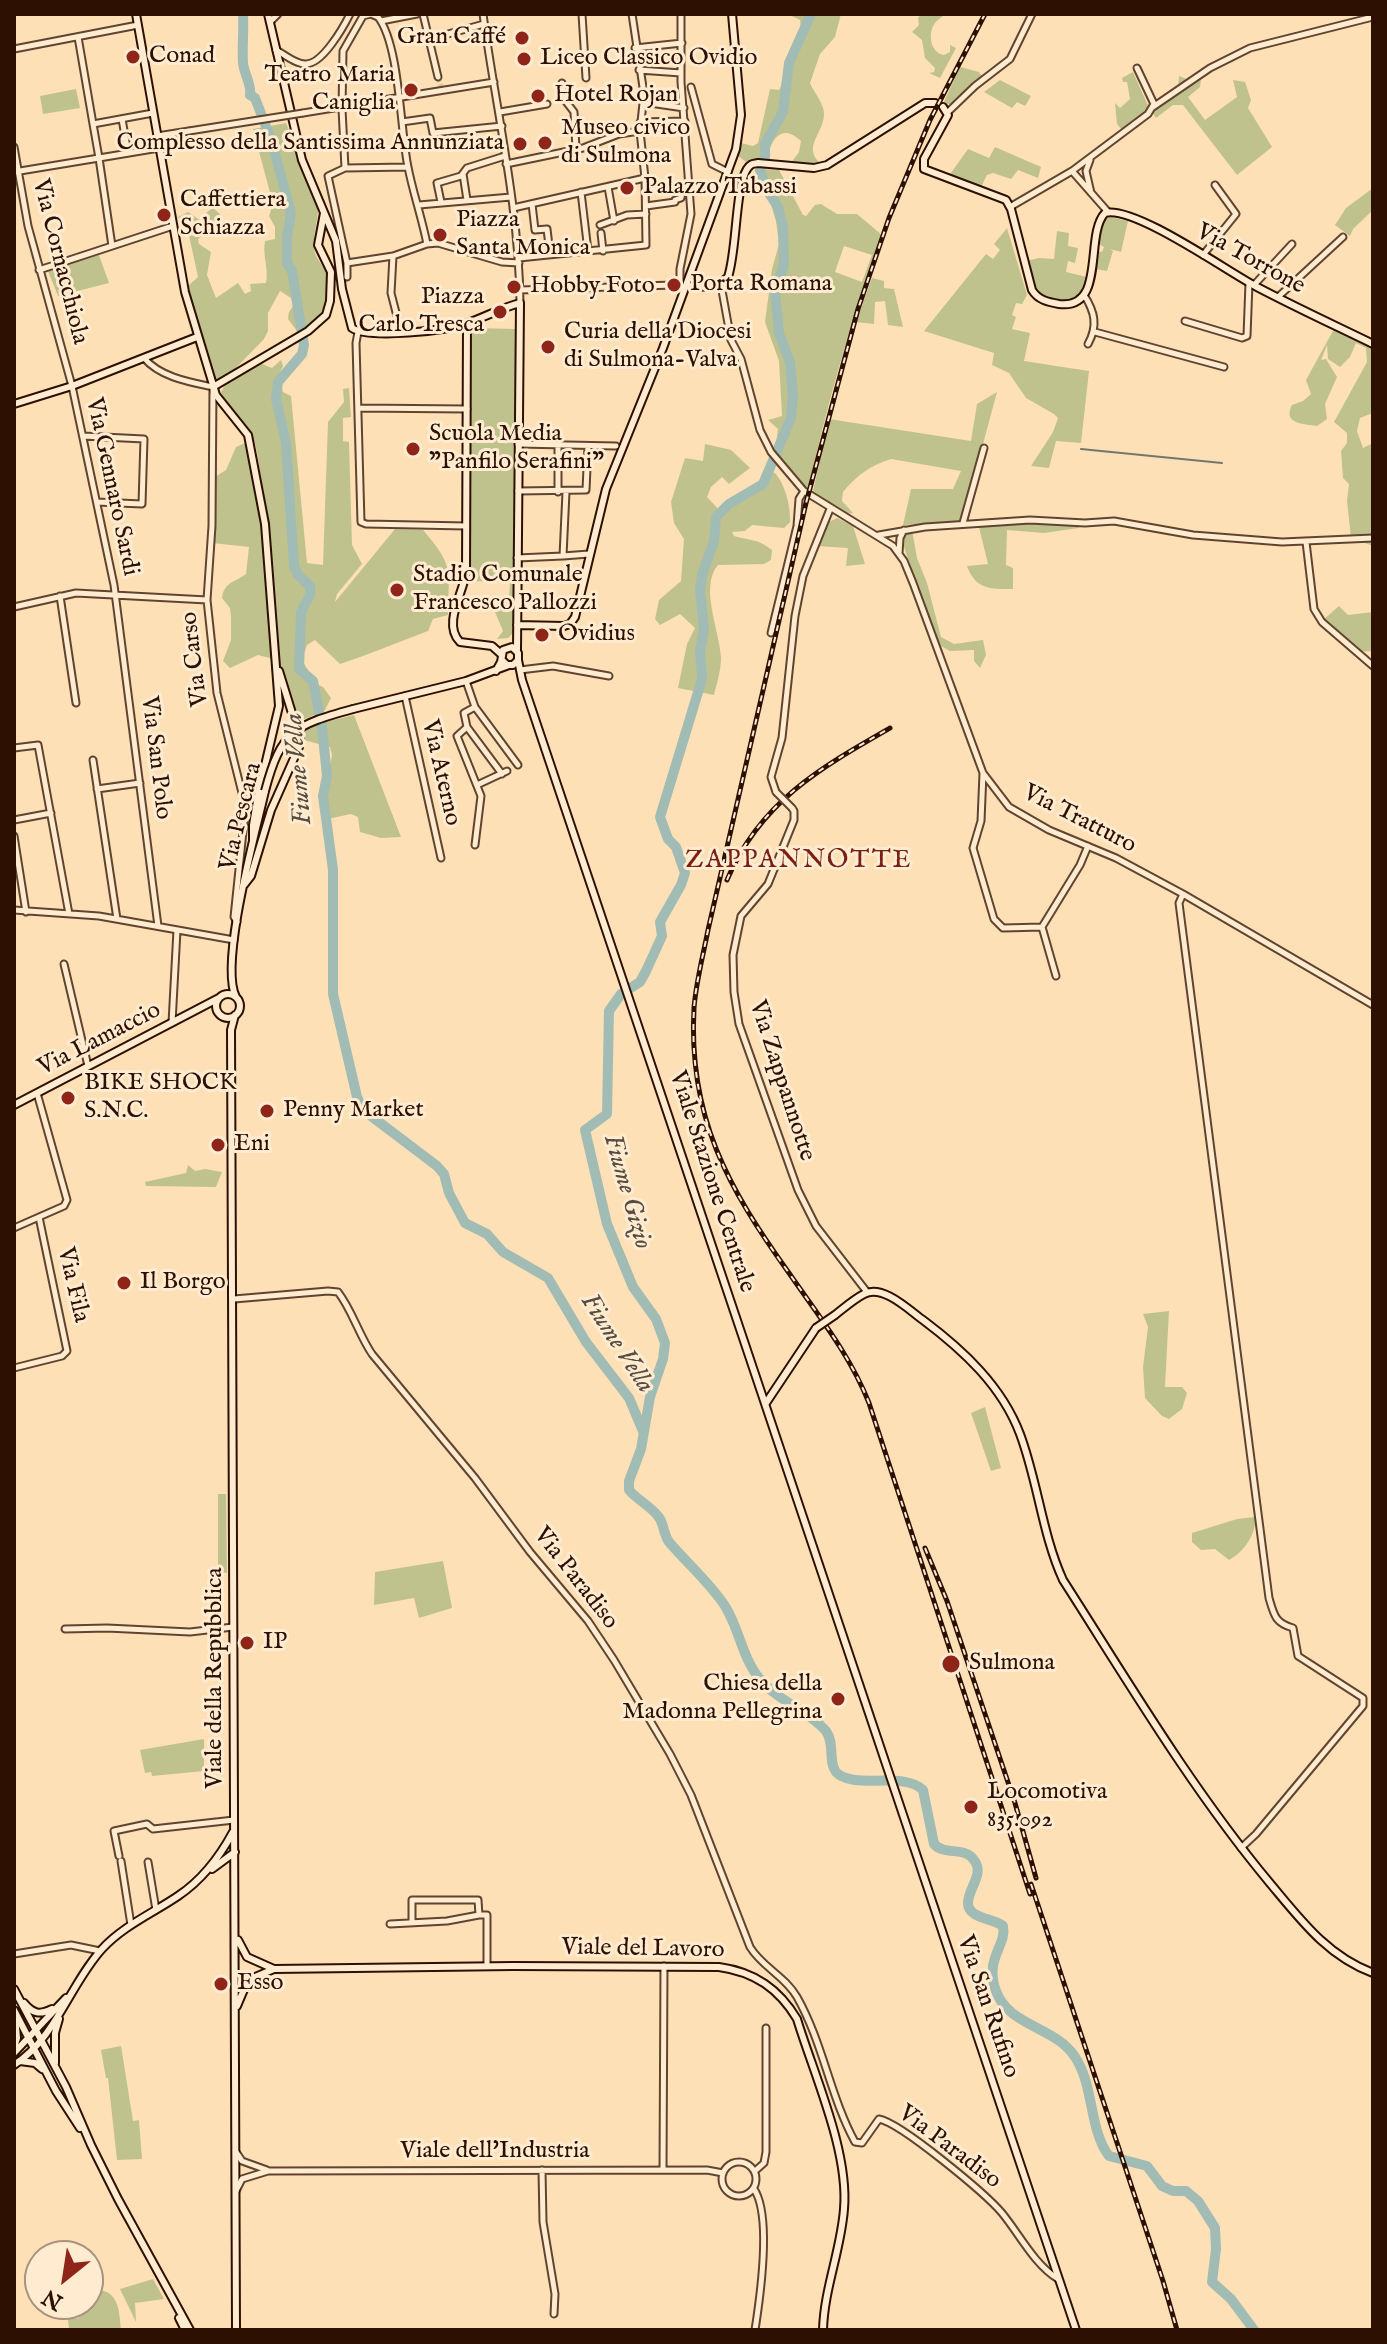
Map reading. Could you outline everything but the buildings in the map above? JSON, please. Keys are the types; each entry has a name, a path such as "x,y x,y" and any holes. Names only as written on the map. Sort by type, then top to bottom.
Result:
{"street":[{"path":"136,14 185,292 213,387 221,402 243,427 252,448 269,567 278,716 258,795 253,840"},
{"path":"268,14 302,160 335,227 347,263 347,277"},
{"path":"270,23 278,14"},
{"path":"275,49 300,63 313,63 324,54 350,14"},
{"path":"342,170 343,51 363,15 371,14 381,21 399,97 408,167 427,244"},
{"path":"381,21 420,14 430,39 438,77"},
{"path":"408,167 342,170 328,176 352,328 376,335 467,324 520,303 513,208 483,14"},
{"path":"582,14 586,78"},
{"path":"347,263 393,256 438,243 502,262 646,245 645,178 640,131 643,102 632,14"},
{"path":"681,14 681,73 708,141 712,164 729,172"},
{"path":"678,285 729,172 741,124 732,14"},
{"path":"1032,14 1010,59 946,110 924,159 924,169 1002,197 1010,207 1032,290 1036,296 1064,304 1078,301 1084,295 1091,277 1098,224 1108,212 1072,171"},
{"path":"1010,207 1091,158 1153,107 1210,68 1250,48 1373,17"},
{"path":"430,39 484,24"},
{"path":"14,49 138,25"},
{"path":"78,37 112,246"},
{"path":"635,48 682,43"},
{"path":"1137,68 1153,107"},
{"path":"639,70 681,73"},
{"path":"157,136 342,109 441,88 494,82"},
{"path":"562,83 564,99 574,112 576,149"},
{"path":"493,673 517,629 564,626 572,622 606,489 660,357 691,214 687,191 686,87"},
{"path":"643,102 684,108"},
{"path":"520,290 678,285 709,288 721,285 730,271 748,168 762,163 814,168 827,165 925,103 935,103"},
{"path":"500,112 547,104"},
{"path":"93,124 153,113"},
{"path":"402,122 430,118 433,133 502,126"},
{"path":"122,119 128,153"},
{"path":"640,122 685,121"},
{"path":"506,164 640,131"},
{"name":"Via Cornacchiola","path":"14,147 16,172 39,270 72,386"},
{"path":"16,172 159,148"},
{"path":"441,202 437,183 463,174 467,168 505,156"},
{"path":"1091,158 1086,171 1091,194"},
{"path":"463,174 467,200"},
{"path":"513,208 645,178"},
{"path":"1203,255 1236,214 1215,185"},
{"path":"608,187 614,221"},
{"path":"646,206 675,202 681,198 682,191 687,191"},
{"path":"581,192 588,251"},
{"path":"419,205 511,197"},
{"path":"532,204 535,230 547,229 550,254"},
{"path":"144,358 177,379 213,387 308,331 326,315 331,293 329,265 318,245 324,210"},
{"name":"Via Torrone","path":"1108,212 1115,211 1130,217 1251,284 1373,344"},
{"path":"600,225 627,215 646,214"},
{"path":"39,270 173,226"},
{"path":"319,239 335,227"},
{"path":"601,233 603,251"},
{"path":"1278,297 1343,237"},
{"path":"1185,321 1242,338 1247,336 1251,284 1292,244"},
{"path":"393,256 391,293 401,332"},
{"name":"Via Tratturo","path":"721,285 731,340 741,359 760,430 776,459 804,491 878,535 899,554 913,583 983,773 1009,807 1027,819 1183,894 1373,1005"},
{"path":"1084,295 1092,308 1095,332 1088,344"},
{"name":"Viale Stazione Centrale","path":"520,303 517,650 522,680 862,1696"},
{"path":"358,332 363,524 466,526 467,324"},
{"path":"1095,332 1224,367"},
{"path":"14,404 72,386 197,337"},
{"name":"Via Gennaro Sardi","path":"72,386 116,595"},
{"name":"Via Carso","path":"213,387 212,526 207,600 223,728 244,801 234,917 238,923"},
{"path":"358,408 467,409"},
{"path":"83,436 144,439 142,504 97,502"},
{"path":"518,444 616,446"},
{"path":"558,445 558,492"},
{"path":"518,491 587,490 588,446"},
{"path":"963,523 984,448"},
{"path":"771,633 797,526 799,499 804,491"},
{"path":"563,556 566,492"},
{"name":"Via Zappannotte","path":"830,509 800,589 782,738 771,777 772,786 792,808 795,816 768,884 741,916 733,955 734,992 739,1024 798,1190 816,1226 867,1292"},
{"path":"878,535 963,523 1019,520 1114,521 1193,535 1306,542 1373,538"},
{"name":"Viale Stazione Centrale","path":"466,526 465,578 456,602 455,638 463,643 492,646 522,680"},
{"path":"899,554 904,530"},
{"path":"1306,542 1314,609 1322,622 1373,666"},
{"path":"517,558 589,554"},
{"path":"14,607 76,593 207,600"},
{"name":"Via San Polo","path":"116,595 158,926"},
{"path":"60,596 76,703"},
{"path":"508,647 517,650"},
{"name":"Via Pescara","path":"236,997 231,981 235,941 253,840 278,753 293,731 311,721 493,673 518,660"},
{"path":"244,885 253,869 280,786 299,747 300,739 276,662"},
{"path":"520,670 553,666 609,676"},
{"path":"466,681 475,707 518,765"},
{"name":"Via Aterno","path":"405,696 441,858"},
{"path":"475,707 464,713 467,727 504,772 477,785"},
{"path":"467,727 457,736 481,802 475,845"},
{"path":"14,748 38,745 69,914"},
{"path":"93,760 117,919"},
{"path":"983,773 981,821 973,848 994,919 1003,928 1042,927"},
{"path":"97,789 140,783"},
{"path":"984,792 997,793"},
{"path":"14,820 51,813"},
{"path":"14,836 26,912"},
{"path":"1056,976 1042,927 1080,865 1088,846"},
{"path":"1183,894 1179,903 1269,1598 1280,1624 1293,1628 1298,1656 1363,1698 1363,1706 1241,1848"},
{"path":"14,910 117,919 235,941"},
{"path":"172,1023 177,930"},
{"path":"64,964 88,1066"},
{"name":"Via Pescara","path":"221,997 231,981"},
{"path":"204,1008 221,1014 235,1015 240,1006 236,997 229,994 221,997 217,1006 221,1014"},
{"name":"Via Lamaccio","path":"14,1105 221,997"},
{"name":"Viale della Repubblica","path":"221,1014 231,1030"},
{"name":"Viale della Repubblica","path":"235,1015 231,1030 235,2328"},
{"path":"14,1228 64,1206 67,1200 37,1093"},
{"name":"Via Fila","path":"14,1368 62,1356 67,1351 39,1217"},
{"name":"Via Paradiso","path":"234,1299 338,1292 372,1354 475,1478 530,1552 588,1621 614,1660 691,1795 750,1947 756,1957 790,1986 814,2031 835,2101 855,2142 862,2143 879,2119 900,2128 984,2194 1042,2267 1059,2280"},
{"path":"766,1403 816,1328 867,1292 878,1292 893,1298 960,1347 1000,1397 1020,1434 1050,1552 1063,1580 1198,1791 1310,1931 1334,1953 1373,1973"},
{"path":"65,1629 190,1632 233,1627"},
{"name":"Via San Rufino","path":"862,1696 1076,2330"},
{"path":"131,1926 114,1831 147,1824 153,1829 234,1820"},
{"path":"17,2063 40,2039 100,1951 131,1926 191,1887 207,1871 234,1831"},
{"path":"219,1855 227,1850 235,1852"},
{"path":"207,1871 235,1852"},
{"path":"148,1862 156,1910"},
{"path":"219,1865 235,1877"},
{"path":"412,1923 412,1900 478,1900 479,1915"},
{"path":"390,1924 487,1915 487,1966"},
{"path":"235,1928 240,1948 258,1964"},
{"path":"14,1954 71,1945 100,1951"},
{"path":"255,1975 240,1974 235,1970 247,1963 274,1969"},
{"path":"663,2170 664,1966"},
{"name":"Viale del Lavoro","path":"274,1969 664,1966 734,1969 763,1981 787,2003 797,2019 835,2136 843,2177 844,2211 826,2298 823,2330"},
{"path":"235,2011 248,1980 274,1969"},
{"path":"14,1989 35,2013 44,2014 60,2008"},
{"path":"14,1989 188,2330"},
{"path":"787,2003 797,1998"},
{"path":"14,2053 60,2008"},
{"path":"55,2067 55,2033 60,2008"},
{"path":"14,2012 91,2145"},
{"path":"14,2012 17,2025 14,2047"},
{"path":"755,2171 764,2163 766,2152 766,2028"},
{"path":"17,2063 35,2063 46,2072"},
{"name":"Viale dell'Industria","path":"236,2152 242,2161 268,2171"},
{"path":"754,2189 744,2196 732,2194 723,2185 723,2173 727,2166 738,2161 750,2165 757,2178 754,2189 760,2203 763,2280 755,2330"},
{"path":"236,2170 253,2166"},
{"path":"236,2170 249,2176"},
{"path":"542,2170 543,2222 555,2294 554,2314"},
{"name":"Viale dell'Industria","path":"249,2176 268,2171 663,2170 723,2173"},
{"path":"236,2192 242,2179 249,2176"}],"green space":[{"path":"788,14 841,14 835,37 820,54 810,83 824,110 813,145 815,157 820,163 791,163 799,152 801,141 787,133 777,136 767,161 746,162 738,156 741,143 753,146 758,143 770,89 779,90 798,37 800,20"},
{"path":"921,14 944,14 933,27 931,36 935,50 944,55 950,52 950,45 956,48 940,78 929,73 934,72 935,68 925,58 922,40 912,32 919,25"},
{"path":"960,67 979,72 982,76 951,104 943,104"},
{"path":"1133,72 1149,108 1123,131 1117,124 1115,103 1120,108 1130,99 1127,82 1123,82 1122,78"},
{"path":"1197,75 1201,80 1200,87 1188,97 1205,120 1237,97 1233,80 1245,82 1251,100 1248,108 1272,147 1237,175 1183,105 1173,105 1156,118 1152,112 1178,88 1179,76 1189,80"},
{"path":"1000,80 1031,96 1025,106 1017,102 1012,108 984,92"},
{"path":"76,89 80,108 43,114 40,96"},
{"path":"286,123 317,199 314,249 327,277 325,303 312,323 297,331 288,319 293,306 291,298 280,291 268,313 268,331 264,339 231,373 213,383 188,286 198,277 185,217 176,218 188,212 201,221 213,208 220,214 210,230 198,239 199,244 211,252 207,275 216,298 238,283 245,294 251,291 250,284 266,283 265,241 275,239 275,227 269,216 273,204 253,129"},
{"path":"995,147 1041,167 1038,178 1018,170 1011,179 993,173 987,175 981,187 948,177 968,149 989,158"},
{"path":"756,169 779,170 803,215 806,216 815,205 821,204 837,214 857,214 882,235 840,362 808,491 775,452 778,429 768,420 782,416 779,361 765,322 772,269 779,244 769,198","holes":["844,246 872,255 862,282 835,272"]},
{"path":"1373,188 1373,210 1350,236 1335,225 1346,208"},
{"path":"1110,217 1128,221 1121,252 1110,249 1113,251 1107,271 1095,269 1097,251 1102,252 1104,247 1099,244 1101,229"},
{"path":"1007,228 1027,295 1022,304 1016,303 1012,315 1016,317 1012,329 1030,333 1024,361 1089,371 1081,443 1056,441 1049,468 1031,466 1053,432 1058,418 1026,398 1009,373 992,365 994,353 924,331 986,254 993,259 1000,250 994,244"},
{"path":"1057,231 1069,233 1068,246 1078,248 1075,263 1068,261 1066,272 1087,277 1081,294 1065,302 1052,301 1037,293 1026,261 1054,259"},
{"path":"99,255 109,283 58,296 48,271"},
{"path":"872,278 884,281 884,288 894,289 903,327 888,325 885,301 875,302 874,324 856,322"},
{"path":"472,328 517,329 513,633 508,638 497,639 503,631 495,612 499,599 509,599 510,582 468,581"},
{"path":"1334,329 1373,349 1373,413 1360,418 1357,431 1363,448 1373,443 1373,546 1351,538 1347,501 1349,484 1343,478 1341,451 1347,443 1347,433 1334,422 1367,362 1366,348 1356,343 1350,357 1340,367 1328,359 1327,345 1321,360 1326,359 1337,377 1325,404 1327,419 1317,426 1296,422 1290,416 1292,405 1311,394 1306,380"},
{"path":"281,360 283,366 278,376 283,392 291,396 307,563 323,565 328,422 344,402 343,389 349,388 351,417 343,418 343,441 349,442 352,545 362,564 337,594 335,602 395,529 423,530 445,561 449,577 448,615 433,619 428,631 340,664 315,640 307,645 302,660 308,670 309,681 323,687 331,698 325,710 298,722 278,657 256,448 250,432 221,392 229,379 260,363 272,368"},
{"path":"997,392 962,522 903,525 911,489 953,489 961,471 891,459 884,461 864,472 843,492 842,501 853,513 843,514 812,496 829,419 971,441 977,404"},
{"path":"245,443 249,449 263,530 274,659 258,655 230,668 223,661 231,640 230,608 222,598 228,585 246,574 249,547 212,543 215,477 226,470 236,447"},
{"path":"705,444 731,450 750,468 729,484 722,477 711,487 707,497 721,512 765,485 774,472 784,489 790,516 790,522 784,528 752,525 745,531 732,532 734,536 767,546 772,550 771,560 764,564 718,565 713,574 710,597 721,658 714,695 678,688 687,644 695,628 680,614 660,625 655,619 659,600 681,581 684,539 674,523 671,502 685,458 703,461"},
{"path":"837,518 853,526 865,564 846,566 848,548 817,546 829,522"},
{"path":"978,523 1079,525 1079,528 1044,533 1007,530 1006,565 1013,568 1013,589 997,589 979,584 967,566 988,564"},
{"path":"912,530 917,558 941,637 954,644 983,640 986,655 980,668 974,661 974,650 950,651 937,644 902,541 904,533"},
{"path":"1339,606 1348,615 1373,612 1373,651 1356,652 1323,620"},
{"path":"354,715 401,837 381,838 360,832 358,817 351,814 328,819 325,798 332,755 330,747 304,740 302,732 318,724"},
{"path":"188,1165 195,1171 222,1172 216,1187 146,1186 145,1182 186,1173"},
{"path":"1169,1311 1165,1387 1182,1387 1187,1393 1182,1409 1169,1419 1145,1398 1143,1367 1148,1327 1143,1314"},
{"path":"985,1407 1001,1468 991,1471 971,1413"},
{"path":"218,1494 226,1494 227,1573 218,1572"},
{"path":"1255,1517 1254,1530 1248,1542 1229,1560 1215,1549 1201,1550 1192,1542 1192,1533 1237,1519"},
{"path":"443,1561 452,1608 419,1618 414,1598 374,1605 375,1572"},
{"path":"204,1739 204,1771 152,1776 151,1772 145,1773 140,1750"},
{"path":"121,2046 133,2121 139,2120 142,2159 117,2160 108,2078 101,2050"},
{"path":"153,2279 164,2299 135,2303 136,2322 120,2289"},
{"path":"104,2290 115,2300 121,2330 69,2330 68,2320 104,2320"}],"waterway":[{"name":"Fiume Vella","path":"243,14 243,63 250,95 255,98 271,139 291,213 287,263 292,271 304,345 302,354 278,382 276,399 286,443 294,566 298,575 310,586 310,595 301,612 299,669 313,681 322,727 327,776 323,796 333,870 333,994 357,1097 371,1116 444,1174 449,1193 465,1223 487,1234 503,1252 548,1278 586,1342 629,1398 643,1431"},
{"name":"Fiume Gizio","path":"811,14 789,63 783,112 765,144 765,157 760,170 765,187 778,207 783,228 784,265 775,291 779,333 790,362 793,395 791,418 763,484 729,504 716,517 714,541 700,590 704,629 700,651 702,679 660,817 685,873 660,922 662,936 640,982 621,994 609,1011 607,1114 585,1130 607,1224 633,1287 656,1319 665,1343 629,1490 657,1515 669,1542 725,1606 748,1661 759,1678 774,1693 826,1731 836,1772 854,1780 904,1782 923,1790 934,1844 944,1850 966,1853 977,1865 969,1908 977,1915 1003,1926 993,1970 993,1980 1002,2003 1021,2020 1056,2039 1075,2057 1086,2081 1098,2134 1109,2156 1147,2166 1162,2186 1173,2191 1186,2191 1198,2201 1215,2228 1212,2282 1231,2299 1254,2330"},
{"path":"1081,449 1222,463"}],"tunnel":[{"path":"438,77 441,86"}],"railway":[{"path":"985,14 930,120 889,218 858,309 806,503 708,930 695,998 694,1047 705,1117 731,1181 767,1242 843,1352 869,1403 1030,1894"},
{"path":"727,880 741,853 775,808 816,773 890,728"},
{"path":"925,1548 947,1601 1015,1803 1036,1878"},
{"path":"1031,1884 1177,2330"}],"place":[{"name":"Gran Caffé","path":"522,38"},
{"name":"Conad","path":"133,57"},
{"name":"Liceo Classico Ovidio","path":"524,59"},
{"name":"Teatro Maria Caniglia","path":"411,90"},
{"name":"Hotel Rojan","path":"538,96"},
{"name":"Museo civico di Sulmona","path":"545,143"},
{"name":"Complesso della Santissima Annunziata","path":"520,144"},
{"name":"Palazzo Tabassi","path":"627,188"},
{"name":"Caffettiera Schiazza","path":"164,215"},
{"name":"Piazza Santa Monica","path":"440,235"},
{"name":"Porta Romana","path":"674,285"},
{"name":"Hobby Foto","path":"514,287"},
{"name":"Piazza Carlo Tresca","path":"500,312"},
{"name":"Curia della Diocesi di Sulmona-Valva","path":"548,347"},
{"name":"Scuola Media \"Panfilo Serafini\"","path":"413,449"},
{"name":"Stadio Comunale Francesco Pallozzi","path":"397,590"},
{"name":"Ovidius","path":"542,635"},
{"name":"BIKE SHOCK S.N.C.","path":"68,1098"},
{"name":"Penny Market","path":"267,1111"},
{"name":"Eni","path":"218,1145"},
{"name":"Il Borgo","path":"124,1283"},
{"name":"IP","path":"247,1643"},
{"name":"Sulmona","path":"951,1664"},
{"name":"Chiesa della Madonna Pellegrina","path":"838,1699"},
{"name":"Locomotiva 835.092","path":"971,1807"},
{"name":"Esso","path":"221,1984"}],"district":[{"name":"ZAPPANNOTTE","path":"799,862"}]}
